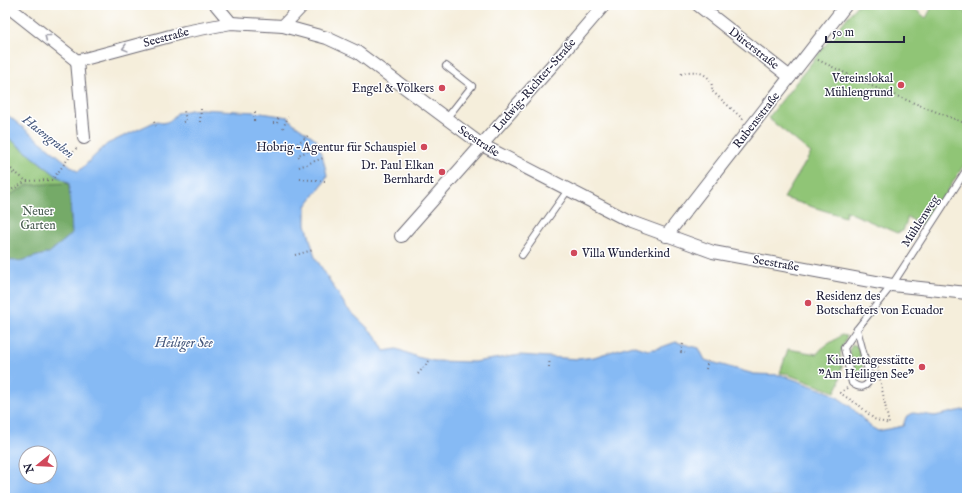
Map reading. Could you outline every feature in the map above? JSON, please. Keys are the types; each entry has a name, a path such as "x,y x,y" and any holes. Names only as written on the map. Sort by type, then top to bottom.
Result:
{"street":[{"path":"6,5 77,61 84,138"},
{"path":"216,5 231,23"},
{"path":"283,26 303,5"},
{"name":"Ludwig-Richter-Straße","path":"401,236 604,5"},
{"name":"Dürerstraße","path":"698,5 790,77"},
{"name":"Rubensstraße","path":"666,236 846,5"},
{"name":"Seestraße","path":"77,61 185,32 231,23 283,26 327,38 357,52 482,145 631,222 666,236 713,252 892,285 967,293"}],"lane":[{"path":"446,66 472,86 446,119"},
{"name":"Mühlenweg","path":"852,383 844,348 892,285 967,169"},
{"path":"522,255 568,190"},
{"path":"852,383 857,387 865,386 870,378 858,329"}],"path":[{"path":"954,5 967,14"},
{"path":"816,58 874,87 967,124"},
{"path":"681,74 686,72 700,72 711,84 712,92 752,126"},
{"path":"200,122 201,109"},
{"path":"183,122 186,121 184,111"},
{"path":"254,121 255,112"},
{"path":"273,123 277,123 279,116"},
{"path":"283,128 288,117"},
{"path":"154,122 156,126"},
{"path":"294,146 309,135"},
{"path":"5,193 26,181 52,180 84,138"},
{"path":"299,157 298,155 319,148"},
{"path":"300,166 323,158"},
{"path":"5,164 26,181"},
{"path":"5,170 20,176"},
{"path":"300,179 325,181"},
{"path":"295,256 313,250"},
{"path":"683,344 681,352 685,353"},
{"path":"549,367 550,356"},
{"path":"418,374 430,360"},
{"path":"706,369 708,361"},
{"path":"852,383 840,393 860,406 874,420 889,424 877,364"}],"green space":[{"path":"857,5 910,5 926,18 933,5 967,5 967,160 924,228 908,217 903,231 897,233 846,211 845,217 784,198 811,153 768,118"},
{"name":"Neuer Garten","path":"5,135 57,176 69,183 5,260"},
{"name":"Neuer Garten","path":"69,183 72,234 49,253 20,261 5,260 5,198 28,185"},
{"path":"841,335 847,336 840,354 842,366 839,384 835,392 784,373 780,373 788,349 817,354 822,348"},
{"path":"852,345 856,345 858,347 864,372 861,376 857,376 855,374 849,350"}],"water":[{"name":"Heiliger See","path":"201,109 255,112 288,117 293,123 316,139 327,175 325,181 306,206 306,224 315,257 347,308 376,336 384,351 397,349 417,357 434,361 474,362 520,355 578,359 594,357 632,345 648,350 676,342 699,348 705,360 708,361 754,374 782,375 831,393 850,406 871,427 878,431 903,426 906,417 913,413 935,416 967,409 967,498 5,498 5,260 20,261 49,253 72,234 69,183 57,176 5,135 5,113 77,171 79,171 107,144 154,122 167,122 177,113"}],"place":[{"name":"Vereinslokal Mühlengrund","path":"901,85"},
{"name":"Engel & Völkers","path":"442,88"},
{"name":"Hobrig – Agentur für Schauspiel","path":"424,147"},
{"name":"Dr. Paul Elkan Bernhardt","path":"442,172"},
{"name":"Villa Wunderkind","path":"574,253"},
{"name":"Residenz des Botschafters von Ecuador","path":"808,303"},
{"name":"Kindertagesstätte \"Am Heiligen See\"","path":"922,367"}],"water label":[{"name":"Hasengraben","path":"49,136"}]}
